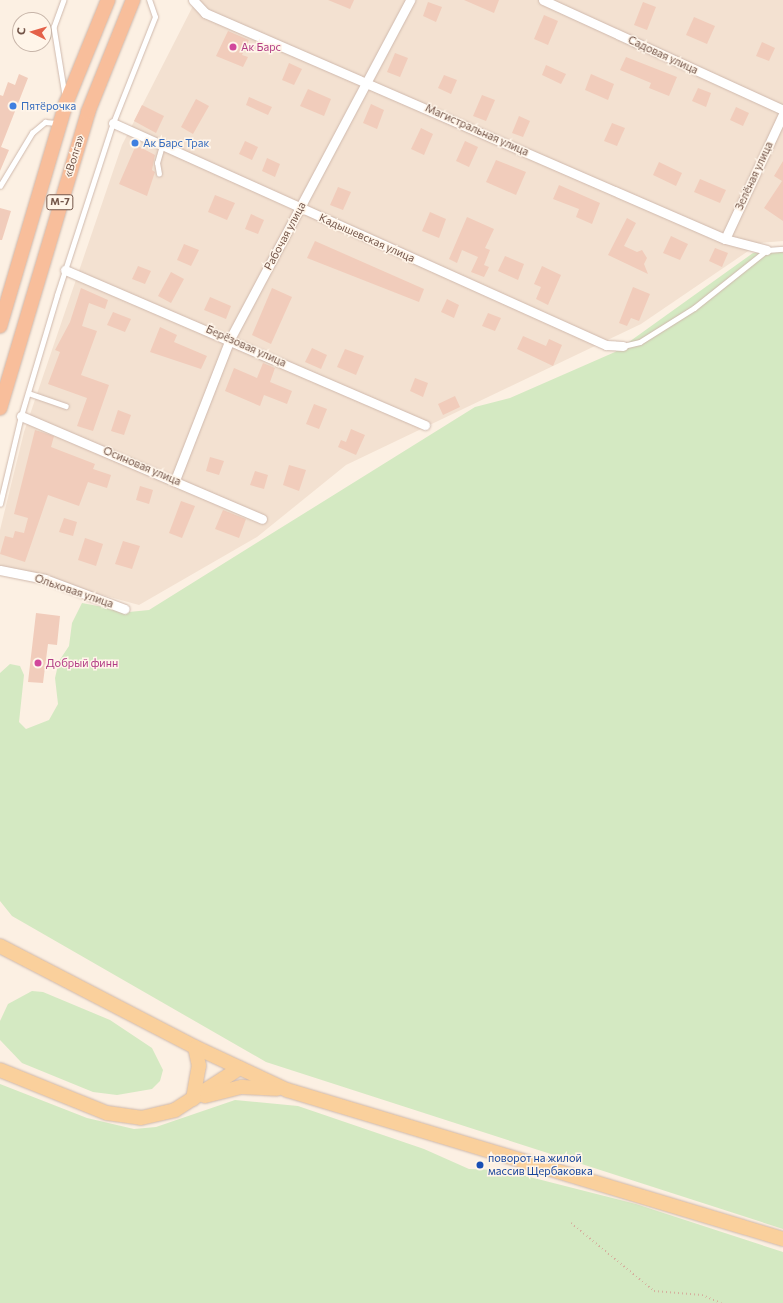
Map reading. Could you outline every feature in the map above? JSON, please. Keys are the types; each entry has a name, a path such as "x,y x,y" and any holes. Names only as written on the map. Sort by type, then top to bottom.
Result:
{"highway":[{"name":"«Волга»","path":"0,326 66,103 108,0"},
{"name":"«Волга»","path":"0,408 88,112 133,0"}],"main road":[{"path":"0,946 195,1047 287,1090 783,1239"},
{"path":"193,1099 199,1066 195,1047"},
{"path":"0,1070 121,1116 152,1118 193,1099 240,1068"},
{"path":"193,1099 242,1088 287,1090"}],"street":[{"name":"Магистральная улица","path":"193,0 205,13 725,239 767,250"},
{"name":"Рабочая улица","path":"175,480 230,338 300,208 364,82 410,0"},
{"name":"Садовая улица","path":"543,0 783,110"},
{"name":"Зелёная улица","path":"725,239 783,114"},
{"name":"Кадышевская улица","path":"113,123 606,345 623,346"},
{"name":"Берёзовая улица","path":"65,270 230,338 425,425"},
{"name":"Осиновая улица","path":"21,416 175,480 262,519"},
{"name":"Ольховая улица","path":"0,570 45,579 125,609"}],"lane":[{"path":"64,0 54,26 66,103"},
{"path":"0,504 21,416 65,270 113,123 155,17 148,0"},
{"path":"0,186 32,132 45,122 60,124"},
{"path":"159,174 156,163 162,146"},
{"path":"623,346 640,342 694,308 767,250 783,249"},
{"path":"28,393 66,406"}],"path":[{"path":"572,1223 654,1291 702,1295 721,1303"}],"shaded area":[{"path":"196,0 783,0 783,241 760,243 641,324 346,465 257,537 139,605 0,567 0,530 24,432 122,145"}],"green space":[{"path":"783,251 783,1229 266,1062 12,916 0,901 0,673 10,664 20,666 24,675 19,722 26,729 49,720 58,704 55,678 59,661 69,646 72,623 82,603 129,612 149,610 475,407 510,398 615,352 753,253"},
{"path":"32,991 43,992 110,1020 152,1048 163,1070 160,1081 152,1089 117,1095 93,1092 22,1063 0,1040 0,1021 8,1004"},
{"path":"0,1084 87,1118 134,1129 156,1127 235,1100 298,1106 424,1149 469,1169 502,1170 636,1204 783,1252 783,1303 0,1303"}],"building":[{"path":"328,0 354,0 350,9"},
{"path":"464,0 499,0 494,13"},
{"path":"428,2 442,7 436,22 423,16"},
{"path":"643,2 656,7 647,30 634,25"},
{"path":"544,15 558,21 548,45 534,39"},
{"path":"694,17 715,26 707,44 686,35"},
{"name":"Ак Барс","path":"228,31 249,40 242,55 248,57 243,67 216,56"},
{"path":"762,42 775,48 769,61 756,56"},
{"path":"395,53 408,58 400,77 387,72"},
{"path":"626,57 677,77 669,96 649,88 651,83 620,70"},
{"path":"289,63 302,69 294,85 282,80"},
{"path":"546,65 566,74 561,84 542,75"},
{"path":"19,74 28,78 1,147 9,150 0,171 0,95 3,96 8,82 15,85"},
{"path":"591,74 614,84 608,100 585,90"},
{"path":"444,75 457,80 451,94 438,88"},
{"path":"698,88 711,93 706,107 692,101"},
{"path":"308,89 331,99 324,116 300,106"},
{"path":"482,95 495,100 486,121 473,116"},
{"path":"249,97 272,107 268,115 246,105"},
{"path":"196,99 209,106 193,134 181,127"},
{"path":"371,104 384,110 377,129 363,123"},
{"path":"142,105 164,116 156,133 134,121"},
{"path":"736,107 749,113 743,126 730,120"},
{"path":"519,116 530,121 523,137 512,133"},
{"path":"612,123 625,128 617,146 604,141"},
{"path":"421,128 433,134 424,155 411,149"},
{"path":"245,141 258,147 252,160 239,154"},
{"path":"465,141 478,147 469,167 456,161"},
{"path":"136,145 155,155 152,170 155,172 147,196 119,184"},
{"path":"267,158 280,164 275,177 262,171"},
{"path":"496,160 526,172 516,195 486,182"},
{"path":"783,161 783,221 764,208 782,181 774,176"},
{"path":"659,162 682,173 676,186 653,175"},
{"path":"700,179 726,190 720,203 694,192"},
{"path":"559,185 600,203 592,224 576,217 579,209 553,199"},
{"path":"338,187 351,192 343,210 330,205"},
{"path":"215,195 235,203 227,220 208,212"},
{"path":"0,208 11,211 2,240 0,240"},
{"path":"430,212 446,219 439,238 422,231"},
{"path":"251,214 264,220 258,234 245,229"},
{"path":"467,217 494,229 485,248 490,250 484,265 489,267 484,277 471,272 478,257 462,250 457,263 449,259"},
{"path":"627,218 636,223 624,246 637,252 642,250 647,258 644,264 648,274 608,255"},
{"path":"671,236 688,244 680,260 663,253"},
{"path":"315,241 424,289 419,302 307,258"},
{"path":"184,244 199,250 191,266 177,260"},
{"path":"715,248 728,253 722,267 709,261"},
{"path":"505,256 524,264 518,280 498,271"},
{"path":"138,266 151,271 145,284 132,279"},
{"path":"542,266 561,275 548,305 536,299 541,287 534,284"},
{"path":"171,272 184,279 171,303 158,296"},
{"path":"633,287 650,294 639,321 631,318 627,326 619,323"},
{"path":"81,288 108,300 105,309 89,303 82,326 97,331 81,375 109,385 93,431 77,426 87,398 48,384 60,352 55,350 70,322"},
{"path":"272,288 292,297 271,344 252,335"},
{"path":"210,297 231,306 226,319 204,310"},
{"path":"447,299 459,305 454,318 441,312"},
{"path":"113,312 131,319 125,332 107,325"},
{"path":"488,313 501,318 495,331 482,326"},
{"path":"160,327 177,335 174,342 207,356 201,369 150,352"},
{"path":"523,336 546,346 549,339 562,345 553,366 517,349"},
{"path":"312,348 327,355 321,369 305,362"},
{"path":"345,349 364,356 356,375 337,367"},
{"path":"263,363 275,368 270,382 292,391 287,404 264,395 260,406 225,391 234,368 257,378"},
{"path":"415,378 428,383 423,397 410,391"},
{"path":"455,396 460,407 443,415 438,404"},
{"path":"314,404 327,409 319,429 306,424"},
{"path":"118,410 131,415 124,435 111,431"},
{"path":"351,429 365,435 356,455 338,447 341,440 346,442"},
{"path":"35,430 54,436 51,447 95,464 93,469 111,475 107,488 88,482 79,506 48,495 25,562 0,554 5,536 13,538 15,531 24,533 28,518 14,514"},
{"path":"210,457 224,461 219,475 206,471"},
{"path":"289,465 306,470 299,491 283,485"},
{"path":"255,471 268,475 264,489 250,485"},
{"path":"140,486 153,490 149,504 136,500"},
{"path":"181,501 195,506 182,538 169,533"},
{"path":"223,510 246,519 239,538 215,529"},
{"path":"64,518 77,522 73,536 59,532"},
{"path":"85,538 103,544 96,566 78,560"},
{"path":"123,541 140,546 132,569 115,564"},
{"name":"Добрый финн","path":"36,613 60,616 57,645 48,644 43,683 28,682"}],"place":[{"name":"Ак Барс","path":"233,47"},
{"name":"Пятёрочка","path":"13,106"},
{"name":"Ак Барс Трак","path":"135,143"},
{"name":"Добрый финн","path":"38,663"},
{"name":"поворот на жилой массив Щербаковка","path":"480,1165"}]}
